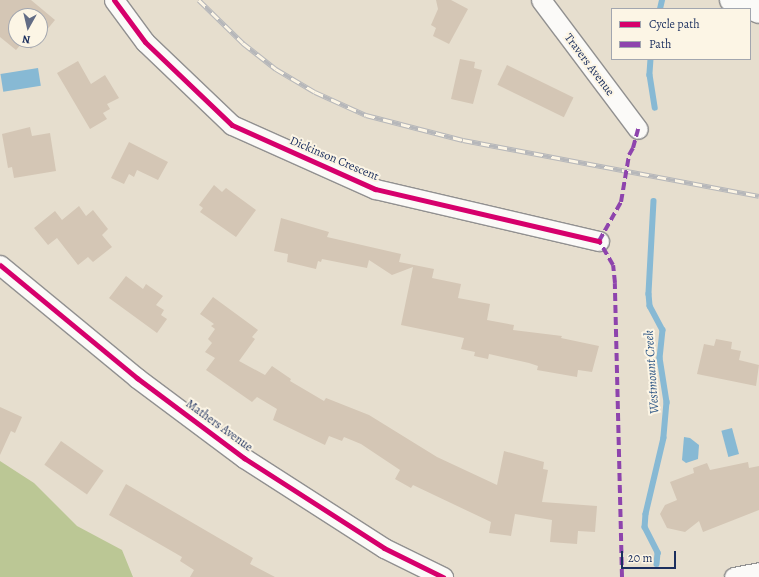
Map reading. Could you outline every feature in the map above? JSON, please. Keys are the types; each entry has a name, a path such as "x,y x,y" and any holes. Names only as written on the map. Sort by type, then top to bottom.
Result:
{"main road":[{"path":"731,0 750,8"}],"street":[{"name":"Dickinson Crescent","path":"114,0 145,42 232,125 375,189 599,241"},
{"name":"Travers Avenue","path":"541,0 638,129"},
{"name":"Mathers Avenue","path":"0,265 137,378 244,458 410,570 443,577"},
{"path":"734,577 759,572"}],"green space":[{"path":"0,461 34,483 77,526 122,550 133,577 0,577"}],"water":[{"path":"38,68 41,86 3,92 0,74"},
{"path":"732,428 739,454 728,457 721,431"},
{"path":"684,437 690,438 699,445 698,459 686,463 682,460"}],"building":[{"path":"0,0 31,0 41,8 8,8 8,44 0,37"},
{"path":"436,0 451,0 468,9 449,44 433,36 436,28 431,25 438,9"},
{"path":"48,14 55,20 48,28"},
{"path":"460,59 475,62 474,68 482,70 473,104 451,99"},
{"path":"78,61 91,84 105,75 119,98 107,104 110,109 103,113 107,119 90,129 57,73"},
{"path":"507,65 574,97 564,117 497,85"},
{"path":"30,127 32,136 50,133 56,171 14,178 12,167 8,168 2,134"},
{"path":"129,142 168,162 158,180 137,170 134,177 129,174 124,184 111,178"},
{"path":"214,185 222,192 226,188 256,210 236,237 200,212 203,208 199,205"},
{"path":"79,206 86,216 93,210 108,229 102,235 112,247 93,262 88,257 78,265 57,238 48,245 34,228 55,211 62,220"},
{"path":"281,218 329,232 327,237 401,254 399,262 434,269 432,278 461,284 458,298 490,304 487,320 514,325 513,330 562,336 561,338 599,346 592,372 578,370 577,377 537,370 538,366 529,363 489,354 488,359 474,356 475,352 461,349 464,338 401,325 413,267 392,275 369,260 367,268 322,259 321,262 318,261 316,269 287,262 288,254 274,251"},
{"path":"126,276 143,289 146,284 163,296 156,305 164,310 161,315 167,319 157,333 109,298"},
{"path":"213,297 258,330 252,337 255,339 239,361 265,375 272,366 291,379 290,381 324,401 326,398 369,415 437,457 497,485 504,451 544,462 543,469 548,470 542,502 597,506 595,532 578,531 577,544 550,542 552,520 515,514 511,536 489,533 491,522 413,485 411,488 395,479 400,470 361,444 344,437 342,441 329,436 325,445 273,420 277,409 257,397 252,402 206,370 215,358 205,352 212,343 208,339 215,329 211,326 214,324 200,314"},
{"path":"716,339 732,342 731,349 741,351 739,360 759,365 756,386 697,374 704,344 714,346"},
{"path":"0,407 22,417 15,433 11,431 0,455"},
{"path":"61,441 104,471 87,495 44,465"},
{"path":"748,462 749,468 759,466 759,510 703,532 699,521 685,532 667,528 660,514 665,505 677,500 670,482 694,473 693,468 707,463 710,470"},
{"path":"126,484 253,558 250,564 275,577 190,577 194,570 180,561 182,557 109,515"}],"waterway":[{"name":"Westmount Creek","path":"660,8 662,0"},
{"name":"Westmount Creek","path":"651,60 650,75 655,108"},
{"name":"Westmount Creek","path":"654,201 649,294 650,306 663,330 660,358 667,402 664,438 646,514 645,527 658,553 657,564"}],"railway":[{"path":"199,0 243,43 276,69 315,92 366,115 463,140 759,196"}],"marked path":[{"path":"622,577 615,283 613,265 599,241 621,202 629,155 633,148 638,129"}],"cycle path":[{"path":"114,0 145,42 232,125 375,189 599,241"},
{"path":"0,265 137,378 244,458 384,548 443,577"}]}
